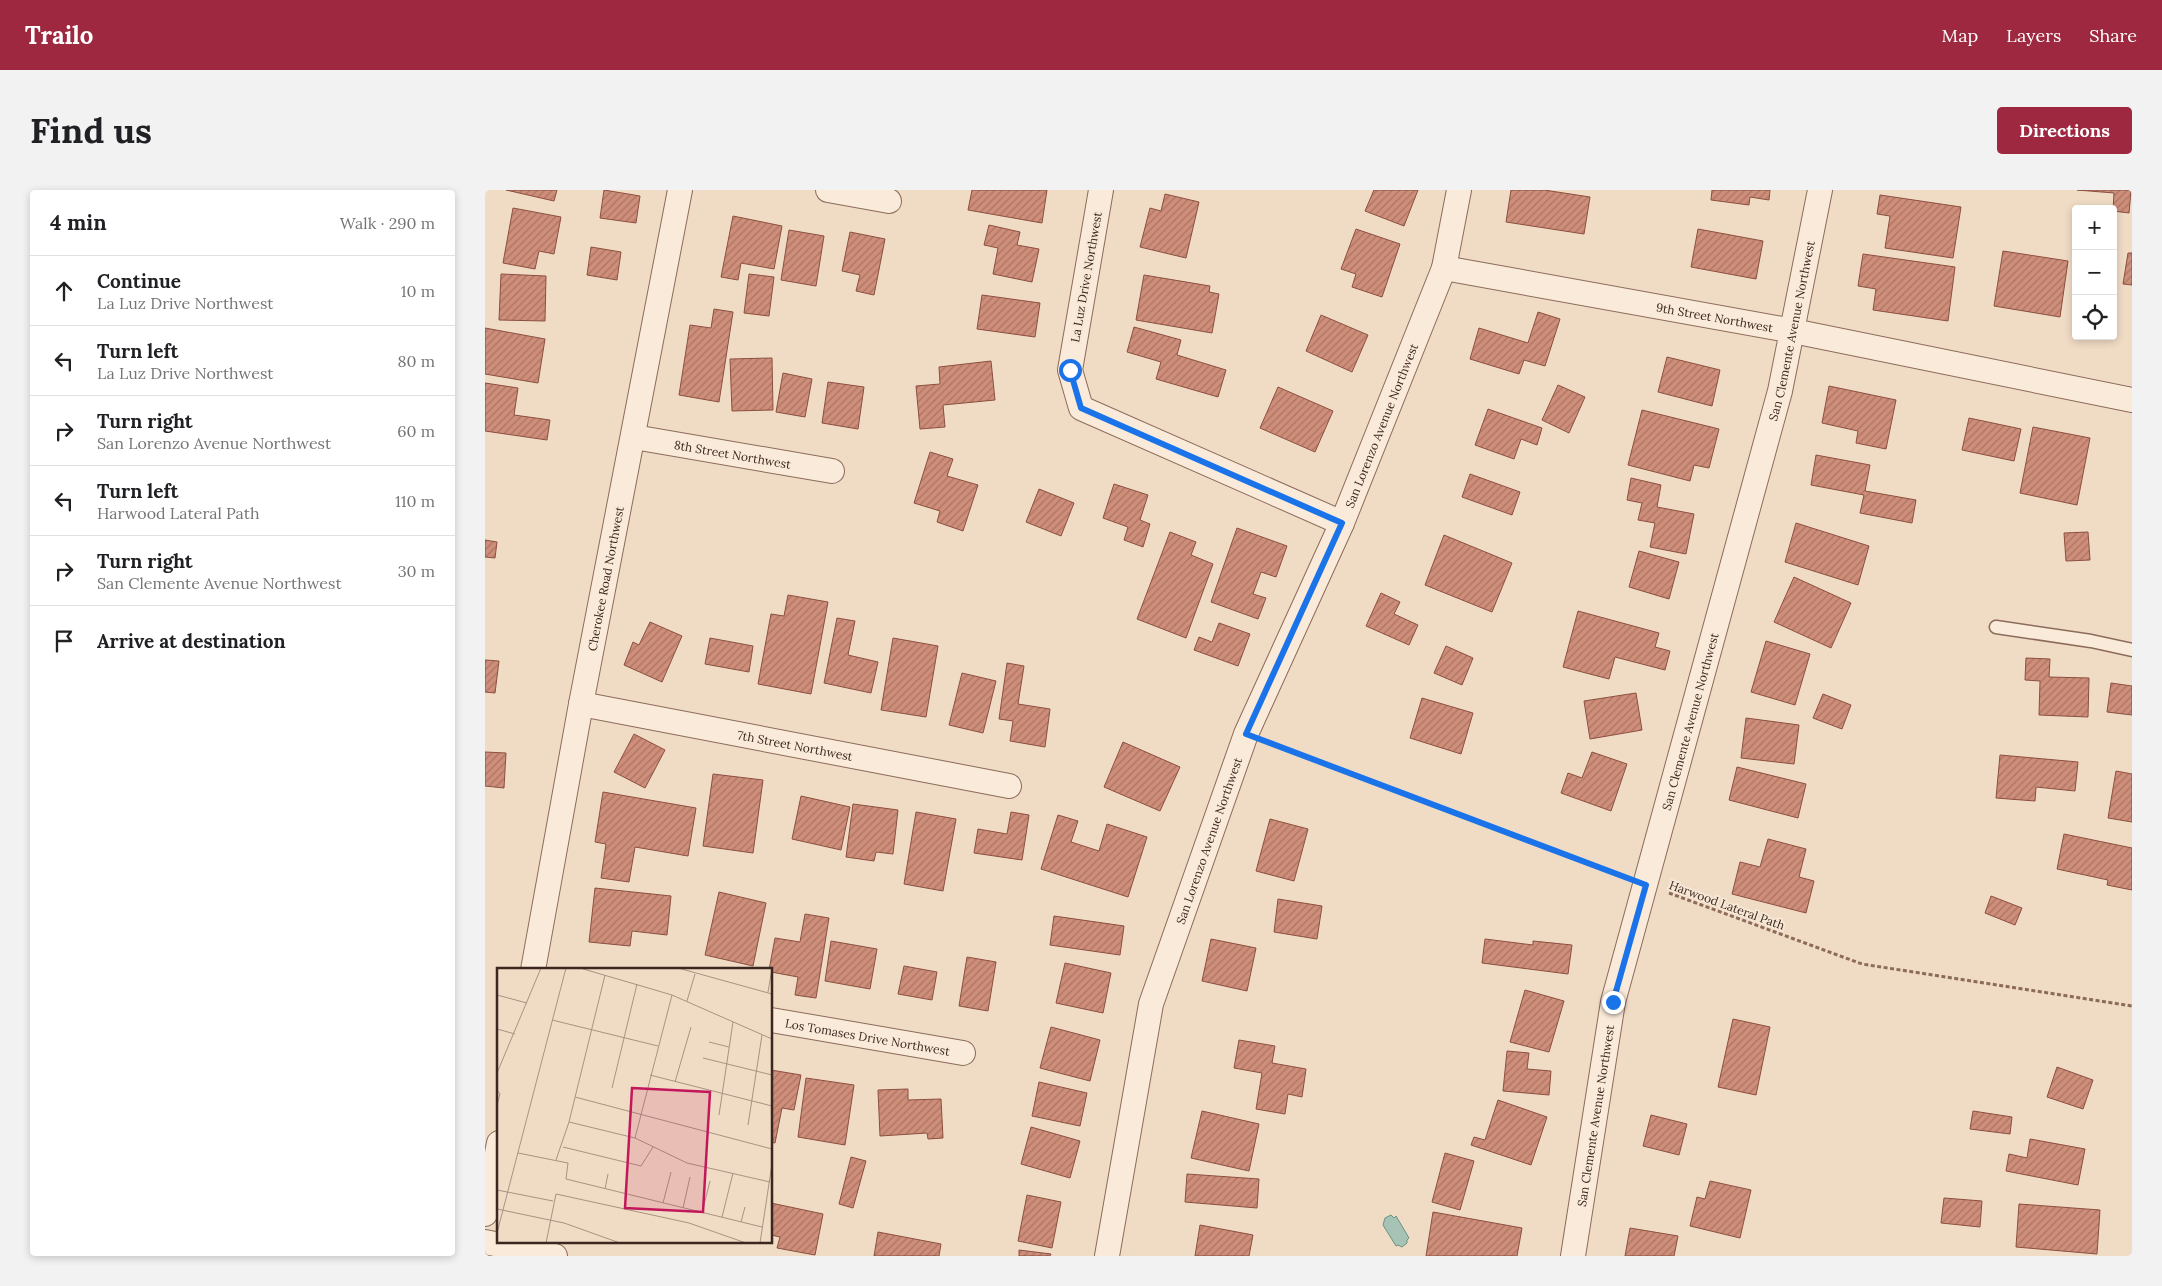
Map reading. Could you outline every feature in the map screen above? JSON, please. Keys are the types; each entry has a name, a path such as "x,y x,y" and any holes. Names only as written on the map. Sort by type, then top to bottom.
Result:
{"street":[{"name":"Cherokee Road Northwest","path":"533,968 581,704 634,437 680,190"},
{"path":"828,190 889,201"},
{"name":"La Luz Drive Northwest","path":"1101,190 1070,370 1081,408 1342,523"},
{"name":"San Lorenzo Avenue Northwest","path":"1107,1256 1151,1004 1246,734 1342,523 1444,268 1459,190"},
{"name":"San Clemente Avenue Northwest","path":"1573,1256 1613,1002 1780,391 1820,190"},
{"name":"9th Street Northwest","path":"1444,268 1793,331 2132,400"},
{"name":"8th Street Northwest","path":"634,437 832,471"},
{"name":"7th Street Northwest","path":"581,704 1009,786"},
{"name":"Los Tomases Drive Northwest","path":"773,1020 963,1053"},
{"path":"485,1214 497,1153"},
{"path":"485,1242 555,1256"}],"lane":[{"path":"1996,627 2091,641 2132,650"}],"path":[{"name":"Harwood Lateral Path","path":"1246,734 1646,885 1862,964 2132,1006"}],"shaded area":[{"path":"1391,1215 1394,1218 1396,1216 1409,1238 1402,1247 1396,1246 1383,1225 1385,1218"}],"building":[{"path":"506,190 557,190 554,201"},
{"path":"604,190 640,196 636,223 600,218"},
{"path":"972,190 1047,190 1042,223 968,210"},
{"path":"1374,190 1418,190 1404,226 1365,211"},
{"path":"1511,190 1544,190 1590,197 1584,234 1506,222"},
{"path":"1712,190 1770,190 1769,200 1750,197 1749,205 1711,200"},
{"path":"2077,190 2131,190 2129,213 2117,212 2117,205 2113,205 2114,193"},
{"path":"1165,194 1199,202 1186,258 1140,247 1150,208 1161,211"},
{"path":"1880,195 1961,207 1953,258 1885,248 1890,216 1877,214"},
{"path":"513,208 561,217 554,254 539,251 535,269 503,263"},
{"path":"733,216 782,226 774,269 741,263 738,280 721,277"},
{"path":"989,225 1020,232 1017,245 1039,249 1032,282 993,274 998,248 984,245"},
{"path":"1356,229 1400,244 1382,297 1352,287 1356,274 1341,269"},
{"path":"1698,229 1763,241 1756,279 1691,267"},
{"path":"789,230 824,236 816,286 781,280"},
{"path":"850,232 885,239 874,295 856,291 860,275 842,271"},
{"path":"591,247 621,252 617,280 587,275"},
{"path":"2003,251 2068,261 2060,317 1994,306"},
{"path":"2128,253 2132,253 2132,285 2123,284"},
{"path":"1863,254 1955,267 1948,321 1873,310 1876,289 1858,286"},
{"path":"501,274 546,276 545,321 499,320"},
{"path":"749,274 774,277 769,316 744,313"},
{"path":"1144,275 1210,286 1209,292 1219,294 1212,333 1136,320"},
{"path":"982,295 1040,303 1035,337 977,329"},
{"path":"714,309 733,312 719,402 679,395 690,325 711,328"},
{"path":"1538,312 1560,319 1545,366 1524,360 1519,374 1470,359 1479,328 1528,343"},
{"path":"1321,315 1368,335 1352,372 1306,351"},
{"path":"1134,327 1181,340 1177,355 1226,370 1218,397 1156,379 1161,362 1127,352"},
{"path":"485,328 545,339 538,383 485,374"},
{"path":"1667,357 1720,370 1712,406 1658,392"},
{"path":"772,358 773,410 732,411 730,359"},
{"path":"991,361 995,400 943,405 945,427 920,429 916,386 940,384 939,367"},
{"path":"783,373 812,379 805,417 776,412"},
{"path":"828,382 864,387 858,429 822,423"},
{"path":"485,383 518,388 514,415 550,420 547,440 485,431"},
{"path":"1558,385 1585,397 1569,433 1542,420"},
{"path":"1829,386 1896,400 1886,449 1856,443 1858,431 1822,423"},
{"path":"1278,387 1333,411 1315,452 1260,428"},
{"path":"1488,409 1542,428 1537,445 1521,439 1514,459 1475,445"},
{"path":"1642,410 1719,429 1709,468 1694,465 1690,481 1628,465"},
{"path":"1969,418 2021,429 2014,461 1962,450"},
{"path":"2033,427 2090,438 2077,505 2020,493"},
{"path":"930,452 953,459 947,476 978,485 963,531 937,522 940,511 914,503"},
{"path":"1816,455 1870,465 1865,491 1916,500 1912,523 1860,513 1864,495 1811,485"},
{"path":"1470,474 1520,492 1512,515 1462,497"},
{"path":"1631,478 1661,485 1657,507 1694,514 1686,554 1650,547 1655,523 1638,520 1642,503 1627,500"},
{"path":"1114,484 1148,495 1140,520 1150,524 1143,547 1124,540 1128,527 1103,518"},
{"path":"1039,489 1074,503 1061,536 1026,522"},
{"path":"1796,523 1869,546 1858,585 1785,562"},
{"path":"1237,528 1287,546 1276,577 1261,572 1253,594 1266,598 1258,619 1211,602"},
{"path":"1170,532 1196,542 1191,555 1213,564 1186,638 1137,619"},
{"path":"2088,532 2090,560 2066,561 2064,533"},
{"path":"1444,535 1512,563 1492,612 1425,585"},
{"path":"485,540 497,542 495,558 485,557"},
{"path":"1639,551 1679,562 1669,599 1629,587"},
{"path":"1794,577 1851,603 1831,648 1774,622"},
{"path":"1381,593 1400,602 1394,614 1418,625 1409,645 1366,626"},
{"path":"788,595 828,602 811,694 758,684 771,614 784,616"},
{"path":"1578,611 1659,633 1655,647 1670,651 1665,670 1615,657 1609,679 1563,667"},
{"path":"837,618 855,621 848,655 878,662 871,693 824,683"},
{"path":"650,622 682,636 662,682 624,665 633,642 639,645"},
{"path":"1219,623 1250,634 1238,666 1194,650 1199,637 1212,642"},
{"path":"710,638 753,646 749,672 705,664"},
{"path":"893,638 938,646 926,717 881,710"},
{"path":"1766,641 1810,654 1795,705 1751,692"},
{"path":"1446,646 1473,658 1462,685 1434,673"},
{"path":"2026,658 2050,659 2049,677 2089,678 2088,717 2039,715 2040,681 2025,680"},
{"path":"485,660 499,661 495,693 485,692"},
{"path":"1007,663 1024,666 1018,704 1050,709 1045,747 1010,741 1013,721 999,719"},
{"path":"962,673 996,681 983,733 949,725"},
{"path":"2111,683 2132,686 2132,715 2107,712"},
{"path":"1636,693 1642,730 1590,739 1584,701"},
{"path":"1823,694 1851,705 1842,729 1813,718"},
{"path":"1422,698 1473,713 1461,754 1410,738"},
{"path":"1746,718 1799,725 1794,764 1741,758"},
{"path":"634,734 665,750 645,788 614,772"},
{"path":"1123,742 1180,767 1160,811 1104,787"},
{"path":"485,752 506,753 504,788 485,786"},
{"path":"1592,752 1627,764 1611,811 1561,793 1568,773 1582,778"},
{"path":"2000,755 2078,762 2075,791 2036,787 2035,801 1996,798"},
{"path":"1737,767 1806,784 1798,818 1729,800"},
{"path":"2116,771 2132,774 2132,822 2108,818"},
{"path":"713,774 763,780 753,853 703,846"},
{"path":"603,792 696,808 688,856 635,847 629,882 601,878 606,844 595,842"},
{"path":"801,796 850,807 841,850 792,839"},
{"path":"853,804 898,810 893,854 876,852 874,861 846,857"},
{"path":"916,812 956,819 943,891 904,884"},
{"path":"1011,812 1029,815 1022,860 974,853 978,829 1007,834"},
{"path":"1058,815 1078,821 1071,842 1099,851 1107,824 1147,837 1128,897 1041,869"},
{"path":"1270,819 1308,829 1294,881 1256,871"},
{"path":"2064,834 2132,848 2132,890 2107,885 2108,880 2057,869"},
{"path":"1768,839 1806,849 1799,877 1814,881 1806,913 1732,894 1740,862 1760,867"},
{"path":"595,888 671,896 667,935 632,931 630,946 589,942"},
{"path":"719,892 766,903 753,966 705,955"},
{"path":"1991,896 2022,908 2015,925 1985,913"},
{"path":"1278,899 1322,906 1317,939 1274,932"},
{"path":"805,914 829,918 816,998 795,995 798,977 773,972 773,968 769,968 775,938 800,942"},
{"path":"1054,916 1124,926 1120,955 1050,945"},
{"path":"1211,939 1256,948 1247,991 1202,981"},
{"path":"1485,939 1533,945 1533,941 1572,945 1568,974 1482,963"},
{"path":"831,941 877,949 870,989 825,981"},
{"path":"967,957 996,962 988,1011 959,1006"},
{"path":"1065,963 1111,973 1103,1013 1056,1003"},
{"path":"904,966 937,972 932,1000 898,994"},
{"path":"1525,990 1564,1001 1549,1052 1510,1042"},
{"path":"1733,1019 1770,1027 1756,1095 1718,1087"},
{"path":"1051,1027 1100,1040 1090,1081 1040,1068"},
{"path":"1239,1040 1275,1046 1272,1063 1306,1069 1302,1097 1288,1094 1285,1114 1256,1109 1262,1073 1234,1068"},
{"path":"1507,1051 1529,1053 1527,1069 1551,1071 1549,1095 1503,1091"},
{"path":"2057,1067 2093,1080 2083,1109 2047,1097"},
{"path":"773,1070 801,1075 794,1110 782,1108 775,1143 773,1142"},
{"path":"806,1078 854,1085 845,1145 798,1137"},
{"path":"1039,1082 1087,1093 1080,1126 1032,1116"},
{"path":"908,1089 908,1100 941,1099 943,1138 928,1139 927,1133 880,1136 878,1090"},
{"path":"1498,1100 1547,1117 1531,1165 1471,1145 1474,1137 1485,1140"},
{"path":"1202,1111 1259,1124 1249,1171 1191,1158"},
{"path":"1973,1111 2012,1117 2010,1134 1970,1129"},
{"path":"1651,1115 1687,1124 1679,1155 1643,1146"},
{"path":"1031,1127 1080,1141 1070,1178 1021,1164"},
{"path":"2030,1139 2085,1149 2078,1185 2006,1171 2009,1154 2027,1158"},
{"path":"1445,1153 1474,1161 1460,1210 1432,1202"},
{"path":"851,1157 866,1161 853,1208 839,1204"},
{"path":"1187,1174 1259,1179 1257,1208 1185,1202"},
{"path":"1710,1181 1751,1190 1740,1238 1690,1226 1697,1197 1705,1199"},
{"path":"1027,1195 1061,1202 1052,1248 1018,1241"},
{"path":"1944,1198 1982,1201 1980,1227 1941,1223"},
{"path":"773,1203 823,1214 815,1255 777,1248 780,1237 773,1235"},
{"path":"2019,1204 2100,1210 2097,1254 2016,1247"},
{"path":"1433,1212 1522,1228 1517,1256 1426,1256"},
{"path":"1200,1225 1253,1235 1249,1256 1195,1256"},
{"path":"1630,1228 1678,1236 1674,1256 1625,1256"},
{"path":"878,1232 941,1244 939,1256 874,1256"},
{"path":"1019,1250 1051,1254 1050,1256 1019,1256"}],"route":[{"path":"1070,370 1081,408 1342,523 1246,734 1646,885 1613,1002"}]}
